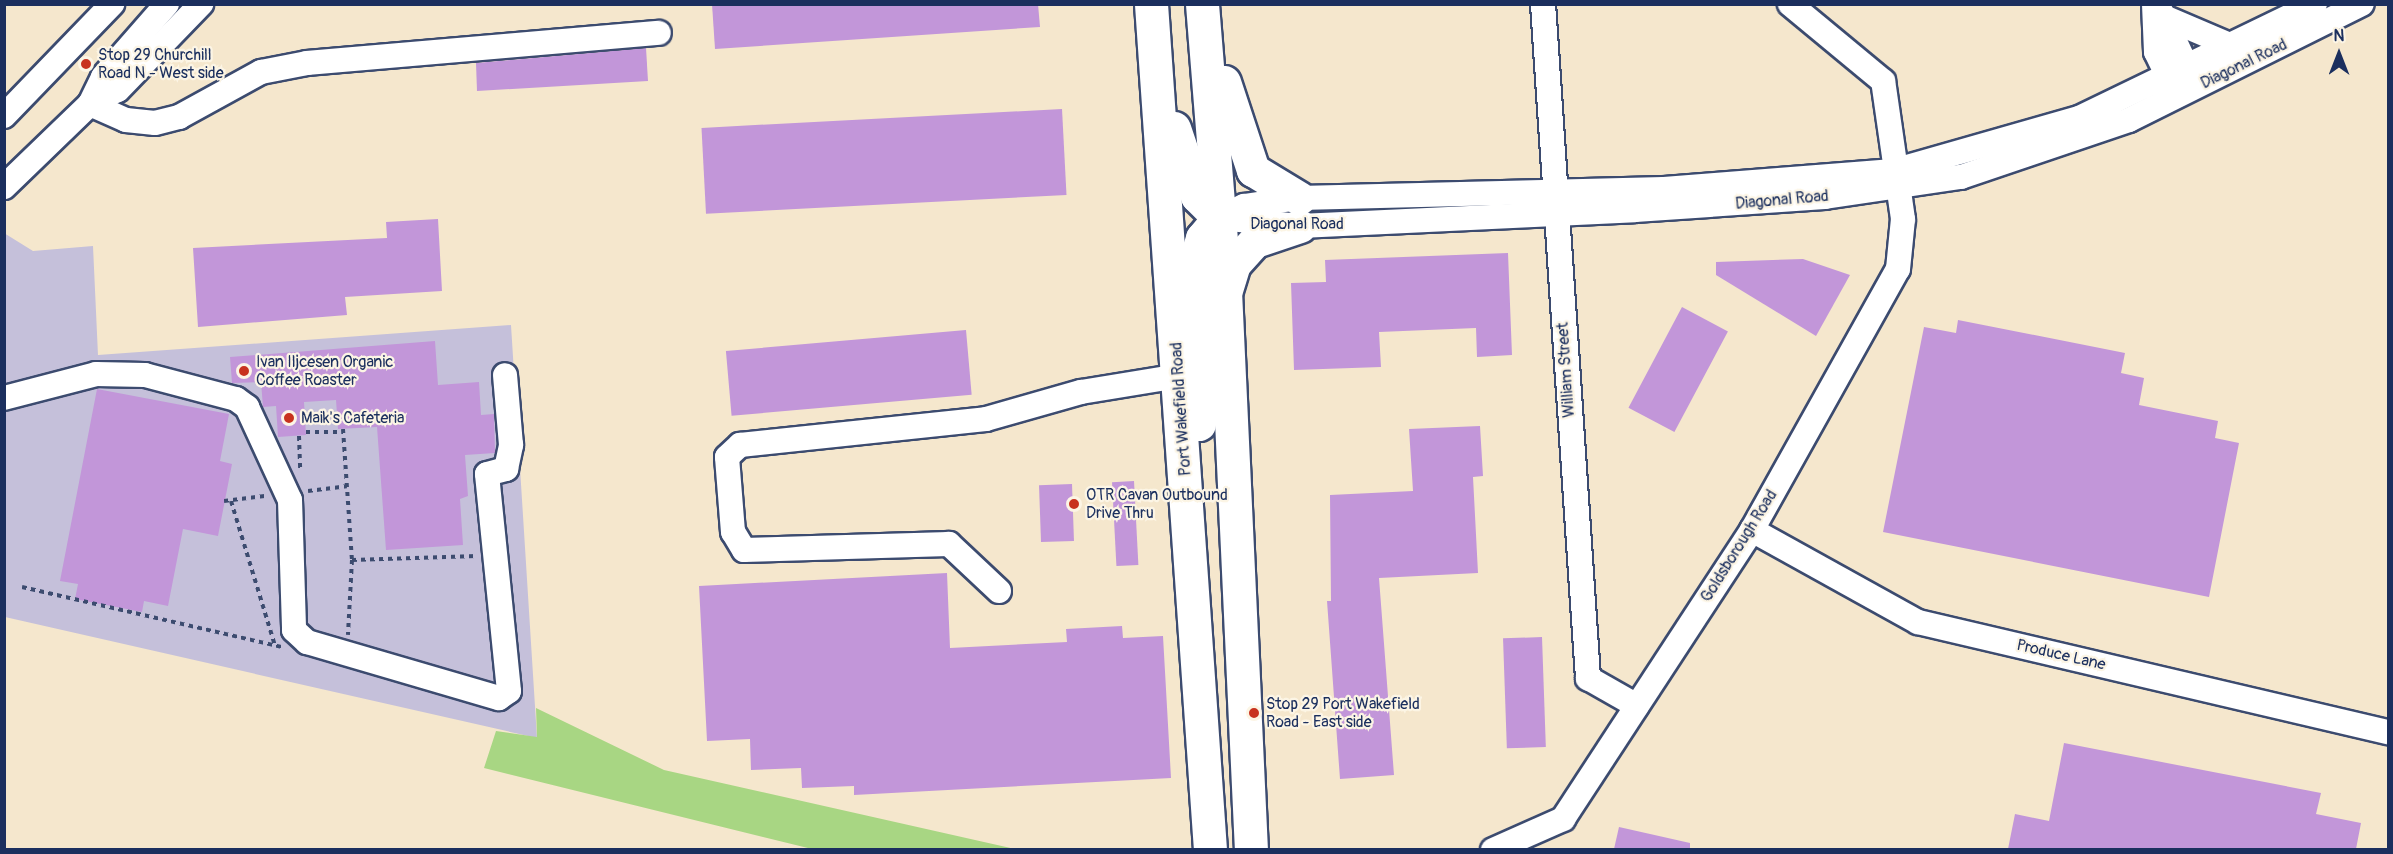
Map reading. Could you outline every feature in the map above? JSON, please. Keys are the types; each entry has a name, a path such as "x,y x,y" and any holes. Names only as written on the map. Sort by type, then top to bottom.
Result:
{"highway":[{"name":"Port Wakefield Road","path":"1151,4 1179,376 1210,849"},
{"path":"1204,4 1232,118 1253,170 1299,212 1255,241 1234,264 1225,291"},
{"path":"1204,4 1225,291 1251,849"},
{"path":"1157,64 1197,196 1219,218"},
{"path":"1190,543 1203,370 1195,261 1202,238 1219,218"}],"street":[{"path":"4,116 112,4"},
{"path":"144,30 145,4"},
{"path":"90,104 102,77 167,4"},
{"path":"4,187 90,104 118,90 201,4"},
{"name":"William Street","path":"1543,4 1554,202 1588,678 1637,706"},
{"name":"Goldsborough Road","path":"1493,849 1563,819 1752,530 1898,269 1903,219 1895,179 1883,81 1790,4"},
{"name":"Diagonal Road","path":"1219,218 1299,212 1554,202 1747,203 1895,179 1994,167 2129,120 2232,46 2315,4"},
{"name":"Diagonal Road","path":"2182,82 2362,4"},
{"path":"2159,9 2232,46"},
{"path":"2159,9 2182,82"},
{"path":"90,104 126,120 154,123 179,117 261,72 307,63 659,33"},
{"path":"4,398 96,374 145,375 236,399 247,407 290,500 294,630 307,642 499,698 509,691 487,474 506,469 510,445 505,375"},
{"path":"999,591 949,544 744,550 733,532 727,457 740,445 986,419 1081,392 1179,376"},
{"name":"Produce Lane","path":"1752,530 1918,622 2388,732"}],"path":[{"path":"306,432 344,430 352,560 348,642"},
{"path":"299,436 301,492"},
{"path":"231,501 274,646"},
{"path":"22,587 285,648"}],"shaded area":[{"path":"4,233 33,251 93,246 98,355 511,325 537,738 5,617"}],"green space":[{"path":"536,708 664,770 1015,849 812,849 484,768 496,731 537,737"}],"building":[{"path":"712,4 1038,4 1040,27 715,49"},
{"path":"646,48 648,81 477,91 476,63"},
{"path":"1062,109 1067,195 706,214 701,128"},
{"path":"438,219 442,291 345,297 347,315 198,327 193,248 387,238 386,222"},
{"path":"1508,253 1512,355 1477,357 1476,328 1379,332 1381,367 1294,370 1291,283 1326,282 1325,260"},
{"path":"1803,259 1850,275 1816,336 1716,275 1716,262"},
{"path":"1682,307 1728,331 1674,432 1628,408"},
{"path":"1958,320 2125,353 2121,373 2144,378 2139,405 2218,421 2215,438 2239,443 2209,597 1883,532 1924,327 1956,333"},
{"path":"966,330 972,395 732,416 726,351"},
{"path":"435,341 438,385 479,382 481,415 494,414 495,453 465,455 468,496 460,499 463,545 386,550 377,427 338,429 336,400 304,402 306,435 278,437 276,406 263,407 261,382 232,383 230,357"},
{"path":"97,389 229,414 220,461 232,464 218,536 183,529 168,606 144,601 142,612 75,599 78,584 60,581"},
{"path":"1480,426 1483,476 1473,477 1478,573 1379,578 1394,775 1340,779 1327,601 1331,601 1330,495 1413,491 1409,429"},
{"path":"1134,481 1138,565 1116,566 1112,482"},
{"path":"1072,484 1074,541 1041,542 1039,485"},
{"path":"947,573 950,648 1067,642 1066,629 1122,626 1123,638 1163,636 1171,778 854,795 854,786 802,788 801,768 751,770 750,739 707,741 699,586"},
{"path":"1542,637 1546,747 1507,748 1503,638"},
{"path":"2064,743 2321,793 2316,814 2361,823 2356,849 2008,849 2015,814 2049,821"},
{"path":"1619,827 1690,843 1690,849 1614,849"}],"place":[{"name":"Stop 29 Churchill Road N - West side","path":"86,64"},
{"name":"Ivan Iljcesen Organic Coffee Roaster","path":"244,371"},
{"name":"Maik's Cafeteria","path":"289,418"},
{"name":"OTR Cavan Outbound Drive Thru","path":"1074,504"},
{"name":"Stop 29 Port Wakefield Road - East side","path":"1254,713"}]}
